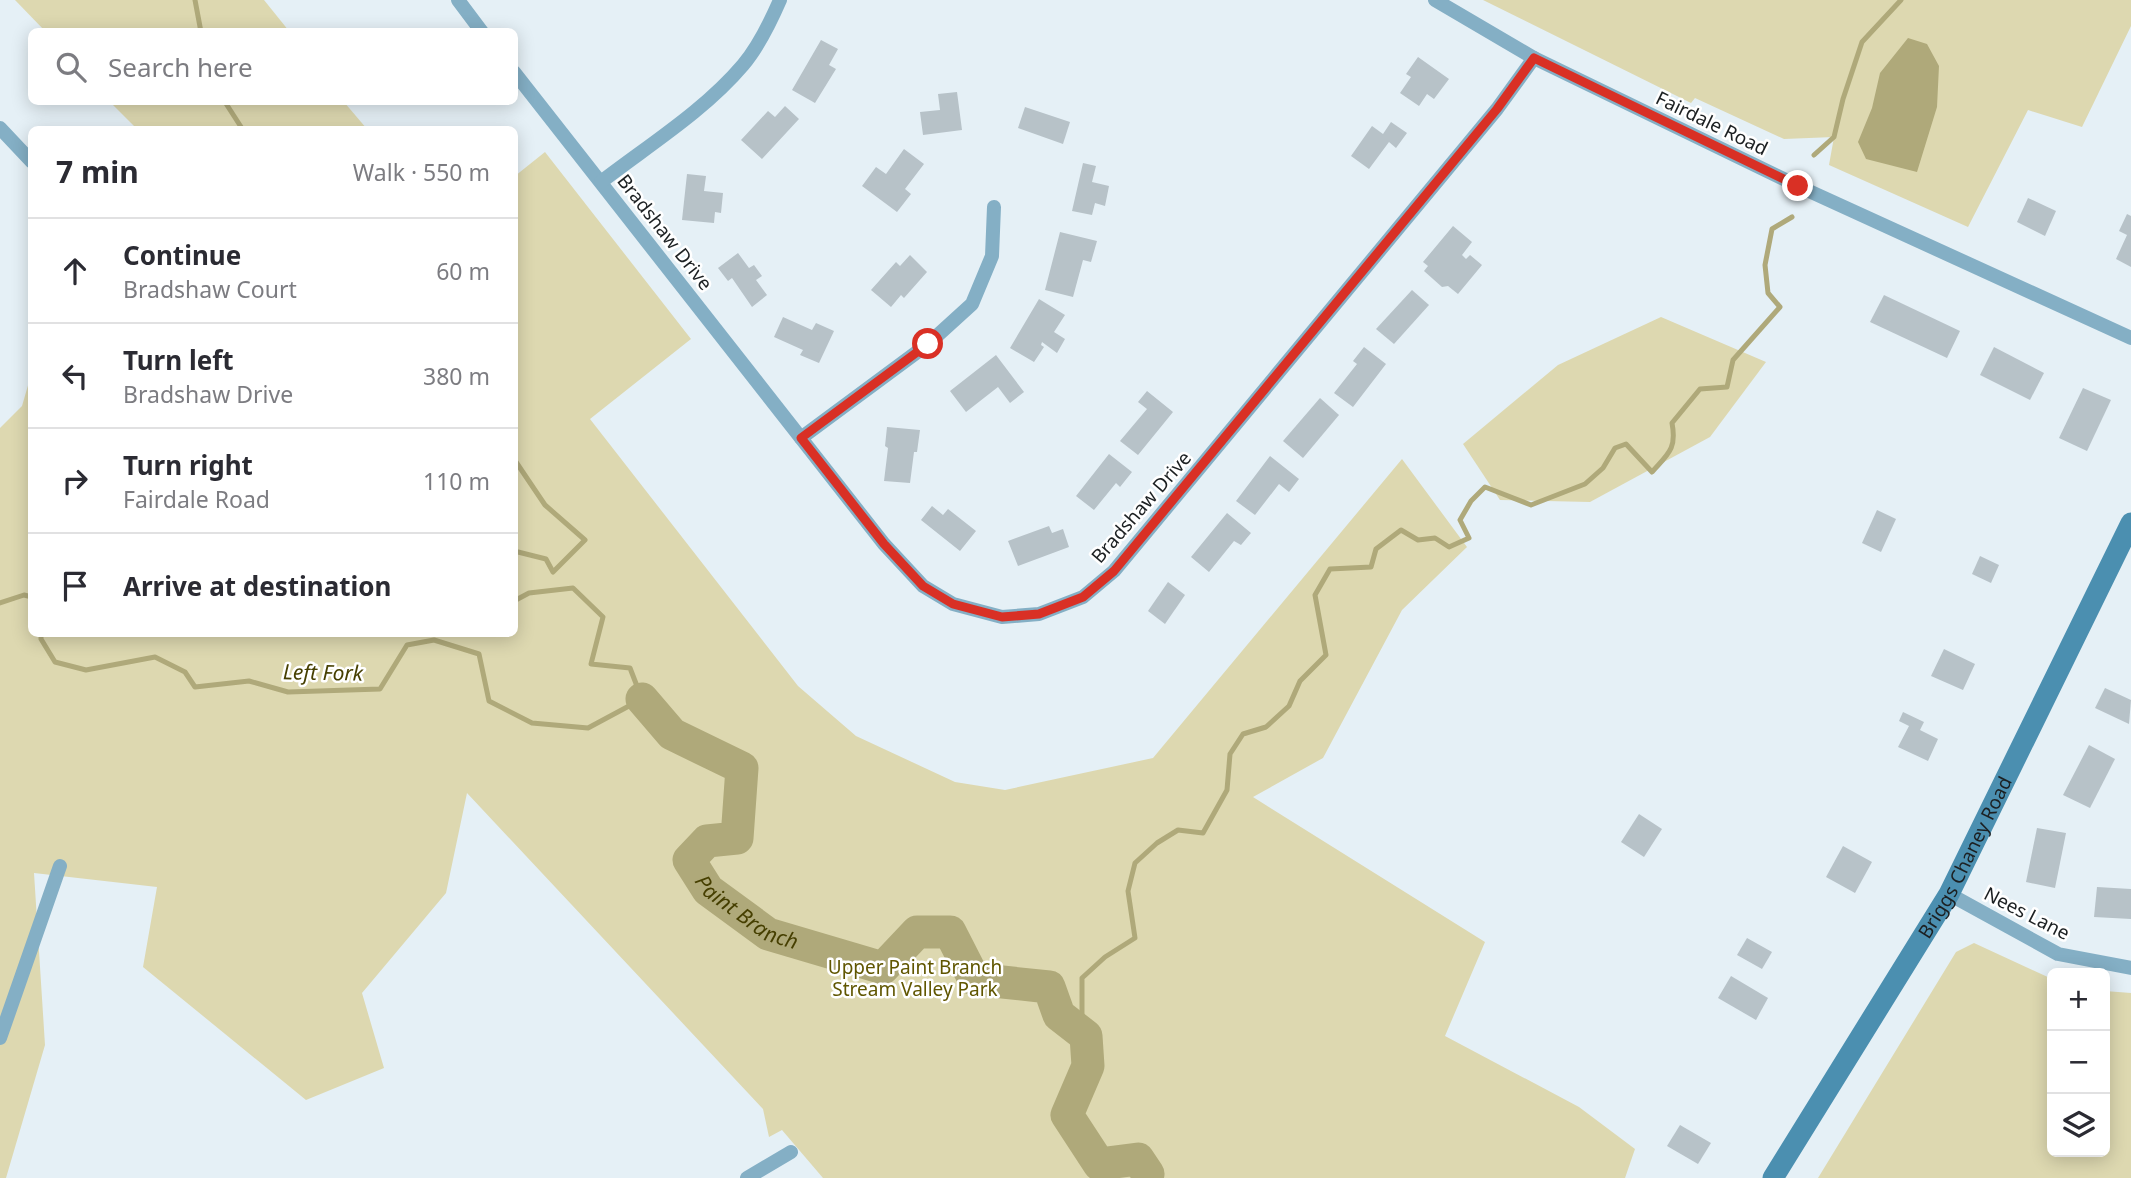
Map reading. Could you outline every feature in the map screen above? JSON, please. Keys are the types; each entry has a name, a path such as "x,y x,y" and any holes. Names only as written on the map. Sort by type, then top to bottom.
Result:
{"main road":[{"name":"Briggs Chaney Road","path":"1773,1178 1949,894 2131,523"}],"street":[{"path":"458,0 479,28"},
{"path":"601,182 699,107 743,65 763,37 780,0"},
{"name":"Fairdale Road","path":"1435,0 1534,58 1798,186 2131,338"},
{"name":"Bradshaw Drive","path":"518,77 884,544 923,586 953,604 1002,617 1039,614 1083,597 1114,571 1497,109 1534,58"},
{"path":"0,128 28,158"},
{"path":"801,438 928,344 972,304 992,256 994,207"},
{"path":"0,1038 60,866"},
{"name":"Nees Lane","path":"1949,894 2058,954 2131,968"},
{"path":"747,1178 791,1152"}],"green space":[{"path":"15,0 264,0 287,28 42,28"},
{"path":"1483,0 2131,0 2131,26 2082,127 2028,110 1968,227 1829,165 1834,137 1784,139 1695,98 1691,103"},
{"path":"113,105 347,105 364,126 134,126"},
{"name":"Upper Paint Branch Stream Valley Park","path":"545,152 691,339 590,419 798,686 856,736 955,782 1005,790 1153,758 1402,459 1467,547 1402,610 1323,758 1253,797 1485,942 1445,1036 1579,1107 1635,1149 1625,1178 823,1178 782,1130 769,1137 763,1109 467,793 446,893 362,993 384,1068 306,1100 143,967 157,887 34,873 45,1045 6,1178 0,1178 0,428 22,406 28,385 28,637 518,637 518,174"},
{"path":"1661,317 1766,362 1710,437 1590,502 1500,500 1463,444 1558,365"},
{"path":"1974,943 2047,977 2047,1157 2110,1157 2110,991 2131,993 2131,1178 1818,1178 1956,952"}],"shaded area":[{"path":"1908,38 1927,44 1939,66 1937,107 1917,172 1866,159 1858,142 1872,108 1880,73"}],"building":[{"path":"821,40 838,49 829,65 836,69 815,103 792,90"},
{"path":"1418,57 1449,79 1434,99 1427,94 1419,106 1400,93 1411,77 1406,74"},
{"path":"957,92 962,130 923,135 920,112 940,110 938,94"},
{"path":"785,106 799,119 762,159 741,140 768,111 775,117"},
{"path":"1025,107 1070,122 1063,144 1018,128"},
{"path":"1391,122 1407,133 1396,148 1389,142 1369,169 1351,156 1372,126 1383,134"},
{"path":"904,149 924,164 905,189 911,194 897,212 862,186 876,167 886,174"},
{"path":"1083,163 1096,166 1092,182 1109,186 1105,206 1095,203 1092,215 1072,211"},
{"path":"687,174 706,176 704,191 723,193 721,213 715,212 714,223 682,220"},
{"path":"2028,198 2056,211 2045,236 2017,222"},
{"path":"2127,214 2131,216 2131,267 2116,259 2127,235 2119,231"},
{"path":"1453,226 1472,242 1462,255 1466,259 1470,255 1482,265 1458,294 1448,286 1442,287 1424,271 1428,266 1423,262"},
{"path":"1060,232 1097,241 1091,262 1083,260 1073,297 1045,290"},
{"path":"738,253 749,268 754,265 762,276 756,280 767,295 752,307 732,278 728,281 718,268"},
{"path":"910,255 927,272 904,298 901,295 891,307 871,290 896,262 900,266"},
{"path":"1412,290 1429,305 1394,344 1376,329"},
{"path":"1884,295 1960,331 1947,358 1870,322"},
{"path":"1039,299 1065,315 1054,332 1065,339 1057,353 1042,342 1044,347 1034,362 1010,348"},
{"path":"783,317 812,330 816,323 834,331 819,363 800,355 803,350 774,337"},
{"path":"1364,347 1386,364 1353,407 1334,393 1357,364 1353,361"},
{"path":"1994,347 2044,373 2030,400 1980,375"},
{"path":"996,355 1024,392 1010,403 998,387 966,412 950,391"},
{"path":"2083,388 2111,400 2087,451 2059,438"},
{"path":"1147,391 1173,412 1138,455 1120,441 1147,409 1138,402"},
{"path":"1320,398 1339,415 1303,458 1283,441"},
{"path":"887,427 920,430 910,483 884,481 888,448 885,446"},
{"path":"1109,454 1132,472 1120,487 1116,483 1094,510 1076,496"},
{"path":"1270,456 1299,479 1289,492 1279,484 1255,515 1236,501"},
{"path":"932,506 943,515 948,509 976,531 960,551 921,520"},
{"path":"1877,510 1896,519 1881,552 1862,543"},
{"path":"1227,513 1251,533 1241,545 1234,541 1209,572 1191,557"},
{"path":"1049,526 1052,533 1063,529 1069,547 1018,566 1008,541"},
{"path":"1980,556 1999,565 1991,583 1972,574"},
{"path":"1168,582 1185,595 1165,624 1148,611"},
{"path":"1944,649 1975,664 1963,690 1931,676"},
{"path":"2105,688 2131,700 2129,724 2095,708"},
{"path":"1903,712 1924,722 1920,730 1938,739 1928,761 1898,747 1909,726 1899,721"},
{"path":"2089,745 2115,759 2090,808 2063,795"},
{"path":"1639,814 1662,829 1644,857 1621,842"},
{"path":"2037,828 2066,833 2055,888 2026,882"},
{"path":"1843,846 1872,862 1855,893 1826,877"},
{"path":"2097,887 2131,889 2131,919 2094,917"},
{"path":"1747,938 1772,952 1762,969 1737,955"},
{"path":"1731,976 1768,998 1756,1020 1718,998"},
{"path":"1680,1125 1711,1143 1698,1164 1667,1146"}],"waterway":[{"path":"195,0 200,28"},
{"path":"1814,155 1834,137 1843,99 1862,42 1901,0"},
{"path":"227,105 240,126"},
{"path":"1086,1036 1082,1015 1082,978 1105,957 1135,938 1128,891 1135,863 1157,843 1178,830 1203,833 1227,790 1230,754 1243,734 1266,727 1289,706 1300,681 1326,655 1315,595 1330,569 1371,567 1376,549 1401,530 1418,540 1435,538 1449,547 1469,538 1460,520 1471,501 1485,487 1531,505 1585,484 1603,468 1615,448 1626,444 1652,472 1672,445 1672,423 1700,389 1727,387 1733,360 1780,307 1768,293 1765,265 1772,229 1792,217"},
{"path":"518,465 545,505 585,540 553,572 546,559 518,552"},
{"name":"Left Fork","path":"41,637 55,662 86,670 155,657 185,672 195,687 249,681 288,692 380,689 407,645 434,640 479,654 489,701 532,723 588,728 642,699 630,668 591,664 603,617 573,588 529,593 518,599"},
{"name":"Left Fork","path":"0,603 28,596"},
{"name":"Paint Branch","path":"642,699 672,734 742,768 737,838 707,841 689,860 708,890 768,934 883,968 917,932 950,932 974,979 1049,987 1059,1015 1086,1036 1088,1066 1067,1115 1099,1164 1138,1159 1148,1174 1147,1178"}],"route":[{"path":"928,344 801,438 884,544 923,586 953,604 1002,617 1039,614 1083,597 1114,571 1497,109 1534,58 1798,186"}]}
